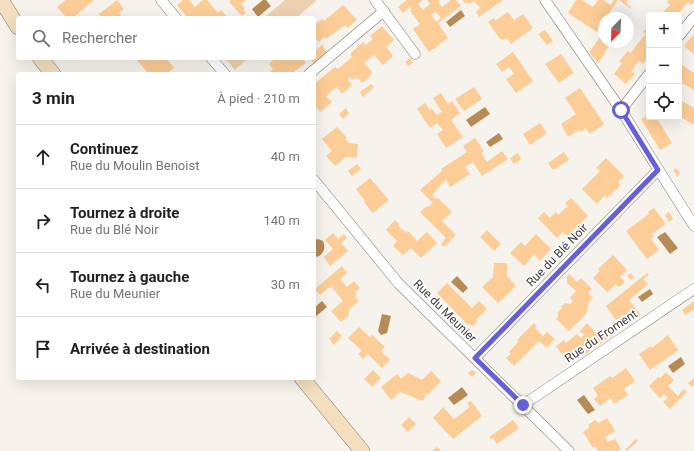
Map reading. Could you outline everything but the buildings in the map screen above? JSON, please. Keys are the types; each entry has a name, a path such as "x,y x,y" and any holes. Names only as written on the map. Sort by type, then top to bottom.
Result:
{"street":[{"path":"2,0 16,24"},
{"path":"174,16 164,4 175,0"},
{"path":"375,0 415,54"},
{"path":"545,0 621,110 694,226"},
{"path":"312,72 384,11"},
{"path":"682,32 694,17"},
{"path":"42,60 50,72"},
{"path":"213,60 223,72"},
{"path":"621,110 646,78"},
{"name":"Rue du Blé Noir","path":"475,358 658,170"},
{"name":"Rue du Meunier","path":"316,182 399,284 569,451"},
{"name":"Rue du Froment","path":"523,405 694,289"},
{"path":"304,380 362,451"}],"shaded area":[{"path":"263,0 266,0 271,6 259,16 257,16 252,9"},
{"path":"285,0 317,0 298,16 266,16"},
{"path":"461,10 465,16 450,27 446,22"},
{"path":"227,60 246,60 235,70"},
{"path":"485,107 490,114 471,127 466,120"},
{"path":"499,133 503,139 490,147 486,142"},
{"path":"665,232 678,248 670,254 657,237"},
{"path":"316,240 323,241 324,244 323,252 317,257 316,256"},
{"path":"457,276 468,288 463,293 451,282"},
{"path":"650,289 653,294 642,302 638,297"},
{"path":"322,301 327,307 316,316 316,306"},
{"path":"382,314 391,316 387,333 381,335 378,331"},
{"path":"681,357 685,364 673,373 668,366"},
{"path":"462,387 468,395 454,405 448,398"},
{"path":"584,395 595,410 588,414 577,400"}],"route":[{"path":"523,405 475,358 658,170 621,110"}]}
